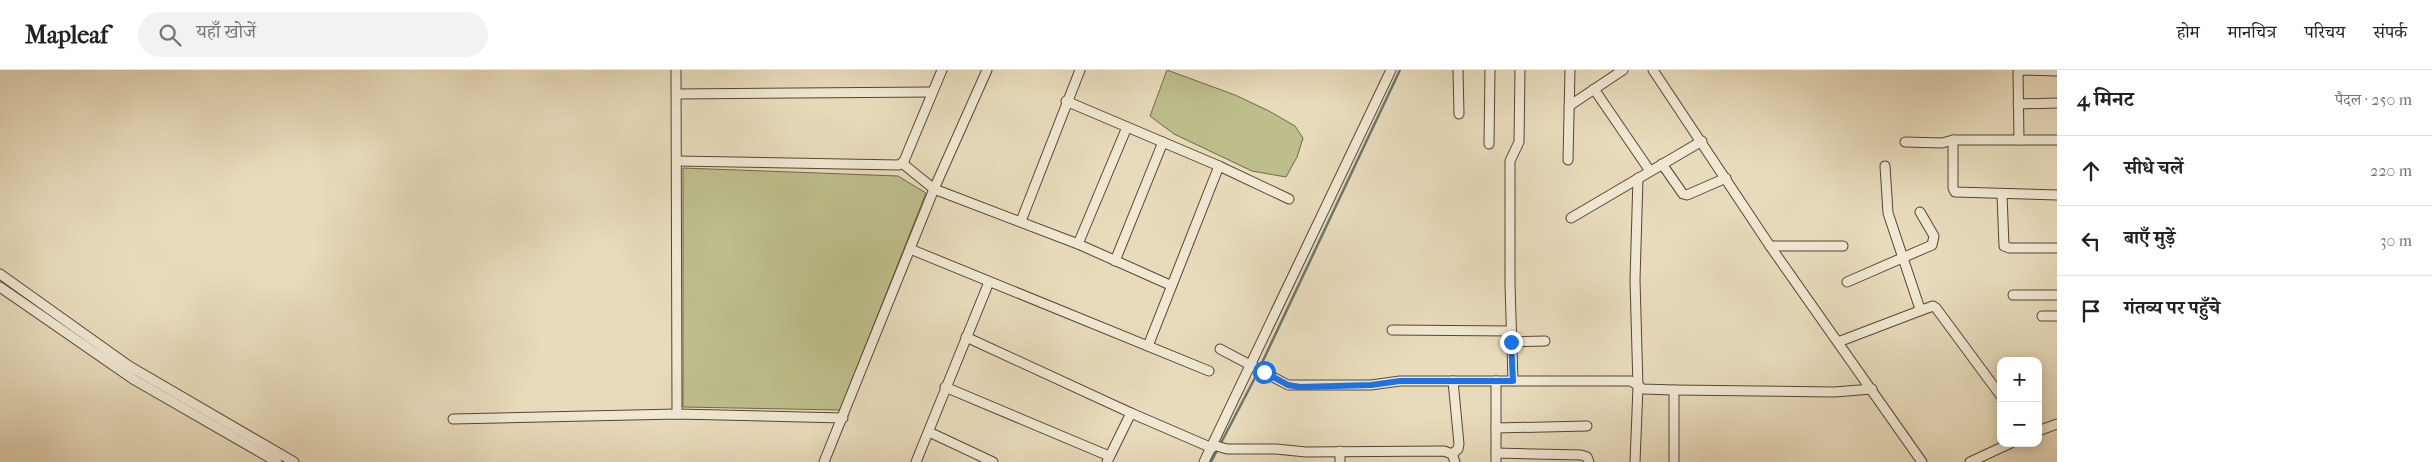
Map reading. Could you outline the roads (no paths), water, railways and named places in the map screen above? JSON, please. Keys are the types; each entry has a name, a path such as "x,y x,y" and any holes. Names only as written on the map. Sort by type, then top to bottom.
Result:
{"street":[{"path":"676,70 677,414"},
{"path":"677,161 866,165 896,165 902,163 942,70"},
{"path":"824,462 934,189 987,70"},
{"path":"1204,462 1216,447 1391,70"},
{"path":"1458,70 1459,114"},
{"path":"1489,144 1490,70"},
{"path":"1513,381 1510,162 1519,142 1520,70"},
{"path":"1568,160 1570,70"},
{"path":"1569,106 1623,70"},
{"path":"1653,70 1770,246 1922,462"},
{"path":"2019,140 2018,75 2020,70 2057,70"},
{"path":"1021,222 1077,71"},
{"path":"1594,89 1650,171"},
{"path":"676,94 932,92"},
{"path":"1066,101 1219,166 1289,200"},
{"path":"2018,104 2057,103"},
{"path":"1078,244 1127,127"},
{"path":"1953,140 1954,191 1957,194 2057,195"},
{"path":"1905,142 2057,140"},
{"path":"1571,218 1702,141"},
{"path":"1116,261 1163,142"},
{"path":"902,163 934,189 1078,244 1170,285"},
{"path":"1662,164 1683,194 1687,195 1726,178"},
{"path":"1148,346 1170,285 1219,166"},
{"path":"1885,166 1888,213 1922,310"},
{"path":"1635,462 1638,387 1635,318 1638,178"},
{"path":"2002,195 2004,246 2009,248 2057,248"},
{"path":"1847,282 1928,248 1934,242 1934,236 1920,212"},
{"path":"1770,246 1843,246"},
{"path":"910,249 1209,371"},
{"path":"0,274 129,366 294,462"},
{"path":"916,462 989,282"},
{"path":"0,287 134,379 278,462"},
{"path":"2013,295 2057,295"},
{"path":"1838,342 1933,306 1997,391"},
{"path":"2042,316 2057,316"},
{"path":"1392,330 1511,331"},
{"path":"966,337 1130,413 1216,447 1306,452 1440,451 1454,458 1459,444 1453,381"},
{"path":"1511,342 1545,341"},
{"path":"1220,349 1288,385 1300,387 1453,381 1630,381 1638,387 1646,389 1674,390 1824,392 1872,389"},
{"path":"1496,381 1496,458 1581,455 1587,457 1589,462"},
{"path":"945,387 1108,459 1130,413"},
{"path":"1674,390 1674,462"},
{"path":"453,419 677,414 843,418"},
{"path":"2042,430 2057,424"},
{"path":"1496,428 1587,426"},
{"path":"929,432 973,458 994,462"},
{"path":"1970,462 2002,447"},
{"path":"1340,451 1340,462"}],"waterway":[{"path":"1260,367 1400,70"},
{"path":"1211,462 1258,372"}]}
